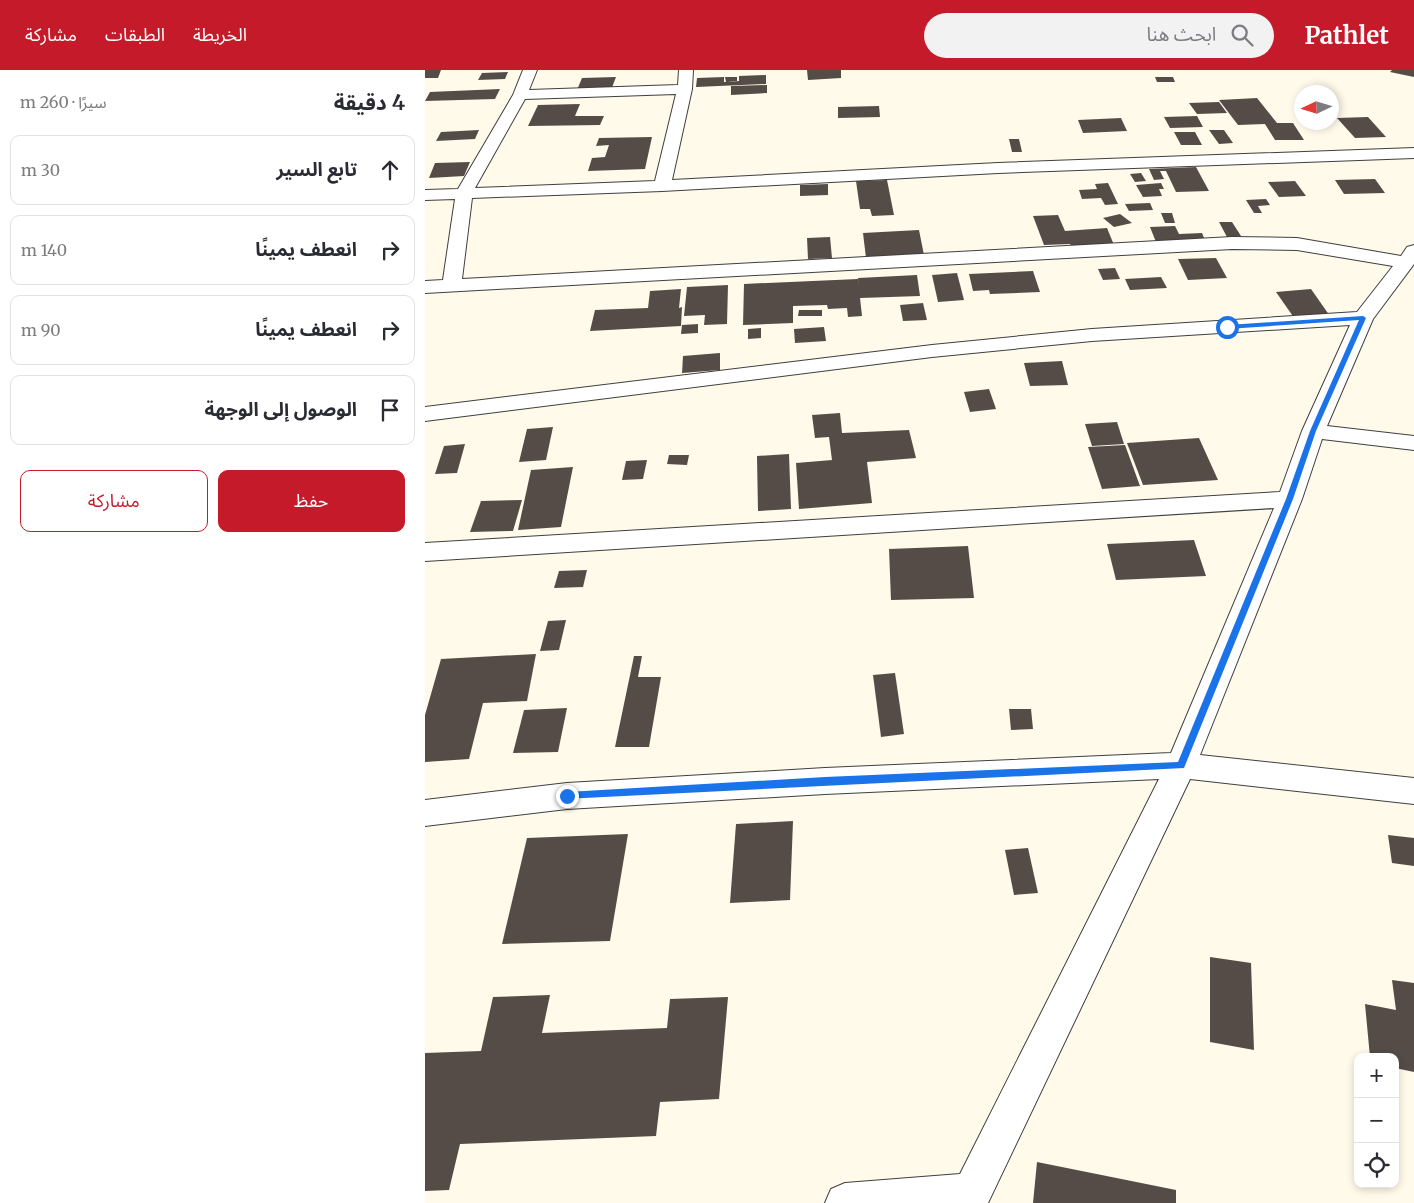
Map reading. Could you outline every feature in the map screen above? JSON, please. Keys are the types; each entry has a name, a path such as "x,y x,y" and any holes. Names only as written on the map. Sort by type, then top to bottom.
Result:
{"street":[{"path":"452,286 464,193 520,95 530,70"},
{"path":"662,186 685,89 686,70"},
{"path":"520,95 685,89"},
{"path":"425,195 662,186 998,168 1414,153"},
{"path":"425,287 1265,242 1410,256"},
{"path":"845,1203 969,1198 1181,766 1290,499 1313,431 1363,318 1410,256"},
{"path":"425,414 932,351 1102,335 1363,318"},
{"path":"1313,431 1414,443"},
{"path":"425,552 1290,499"},
{"path":"425,813 577,796 825,781 1181,766 1414,791"}],"building":[{"path":"425,70 441,70 438,78 425,78"},
{"path":"807,70 841,70 841,78 808,80"},
{"path":"1392,70 1414,70 1414,77 1390,72"},
{"path":"508,72 505,79 478,80 482,73"},
{"path":"766,75 766,84 696,87 697,78 724,77 724,82 726,82 725,77 737,77 737,81 728,82 739,81 739,76"},
{"path":"616,77 611,90 577,90 582,78"},
{"path":"1155,77 1173,77 1175,82 1157,82"},
{"path":"767,85 767,93 731,95 731,86"},
{"path":"500,89 495,99 425,101 430,92"},
{"path":"1257,98 1277,123 1293,123 1294,130 1298,130 1304,140 1275,140 1265,124 1238,125 1219,100"},
{"path":"1219,102 1227,113 1197,114 1189,103"},
{"path":"580,104 575,116 604,116 600,125 528,126 538,105"},
{"path":"879,106 880,117 838,118 838,107"},
{"path":"1197,116 1203,127 1170,128 1164,117"},
{"path":"1368,117 1386,137 1355,138 1339,118"},
{"path":"1121,118 1127,131 1083,133 1078,120"},
{"path":"479,130 475,139 436,141 441,132"},
{"path":"1209,130 1224,130 1233,143 1219,144"},
{"path":"1174,132 1195,132 1202,145 1181,145"},
{"path":"652,137 645,169 588,171 592,158 605,157 609,145 596,146 599,138"},
{"path":"1009,139 1019,139 1022,152 1012,152"},
{"path":"470,162 464,176 429,178 435,163"},
{"path":"1196,167 1209,191 1176,192 1166,171 1160,171 1164,179 1154,180 1149,169"},
{"path":"1141,173 1146,181 1135,182 1130,174"},
{"path":"1375,179 1385,193 1344,194 1335,180"},
{"path":"887,180 894,215 872,216 870,209 860,209 856,181"},
{"path":"1295,181 1306,196 1279,197 1268,182"},
{"path":"1108,183 1118,204 1105,205 1101,198 1082,199 1079,190 1097,189 1095,184"},
{"path":"1161,183 1164,189 1159,189 1162,196 1143,197 1136,185"},
{"path":"828,184 828,195 800,196 800,185"},
{"path":"1266,199 1270,205 1258,206 1262,213 1254,213 1246,200"},
{"path":"1150,203 1153,210 1129,211 1125,204"},
{"path":"1161,213 1172,213 1175,223 1165,223"},
{"path":"1120,214 1132,223 1114,227 1103,218"},
{"path":"1058,215 1065,231 1107,228 1114,245 1072,247 1070,244 1044,245 1033,216"},
{"path":"1219,222 1232,222 1241,236 1227,237"},
{"path":"1175,226 1179,234 1202,233 1205,240 1156,242 1150,227"},
{"path":"919,230 924,255 866,258 863,233"},
{"path":"830,237 832,258 808,259 807,238"},
{"path":"1216,258 1227,278 1188,280 1178,259"},
{"path":"1115,268 1120,279 1103,280 1098,269"},
{"path":"1033,271 1040,292 990,294 989,290 973,291 969,274"},
{"path":"957,273 964,300 938,302 932,275"},
{"path":"917,275 920,296 860,298 862,316 848,317 847,308 828,309 827,305 793,306 793,323 743,325 744,284 858,279 859,288 858,278"},
{"path":"1161,277 1167,288 1130,290 1125,279"},
{"path":"728,285 727,324 704,325 705,315 684,316 687,287"},
{"path":"681,289 679,308 682,307 681,326 590,331 595,310 648,308 650,291"},
{"path":"1311,289 1332,319 1297,322 1276,292"},
{"path":"923,303 927,320 903,321 900,305"},
{"path":"799,310 822,310 822,316 798,316"},
{"path":"698,324 698,333 681,334 682,325"},
{"path":"824,327 826,341 795,343 794,329"},
{"path":"761,328 761,338 748,339 748,329"},
{"path":"720,353 720,370 682,373 683,356"},
{"path":"1062,361 1068,385 1030,386 1024,363"},
{"path":"989,389 996,409 970,412 964,392"},
{"path":"840,413 842,433 909,430 916,458 867,462 872,503 799,509 796,463 832,460 829,437 815,438 812,415"},
{"path":"1117,422 1124,444 1092,446 1085,424"},
{"path":"553,427 546,460 519,462 527,429"},
{"path":"1199,438 1218,480 1143,485 1127,443"},
{"path":"465,444 457,473 435,474 444,446"},
{"path":"1125,445 1140,486 1102,489 1088,447"},
{"path":"789,454 791,509 758,511 757,456"},
{"path":"669,455 689,455 687,465 667,464"},
{"path":"647,460 643,479 622,480 626,461"},
{"path":"573,467 561,527 518,530 531,470"},
{"path":"522,500 513,531 470,532 481,501"},
{"path":"1194,540 1206,576 1116,580 1107,544"},
{"path":"968,546 974,598 891,600 889,549"},
{"path":"587,570 583,587 554,588 559,571"},
{"path":"566,620 559,650 540,651 548,621"},
{"path":"536,654 527,701 483,703 469,759 425,762 425,715 441,659"},
{"path":"634,656 642,656 638,677 661,677 649,747 615,747"},
{"path":"895,673 904,734 881,737 873,675"},
{"path":"567,708 558,752 513,753 524,710"},
{"path":"1009,709 1031,709 1033,729 1011,730"},
{"path":"793,821 790,900 730,903 736,824"},
{"path":"628,834 610,941 502,944 527,838"},
{"path":"1388,835 1414,838 1414,866 1392,863"},
{"path":"1028,848 1038,893 1014,895 1005,850"},
{"path":"1210,957 1251,963 1254,1050 1210,1042"},
{"path":"1392,980 1414,983 1414,1072 1399,1069 1399,1053 1370,1053 1365,1004 1396,1010"},
{"path":"550,995 542,1033 667,1028 670,999 728,997 719,1099 660,1102 656,1136 460,1144 449,1190 425,1191 425,1053 481,1051 493,997"},
{"path":"1037,1162 1176,1190 1176,1203 1033,1203"}],"route":[{"path":"567,796 825,781 1181,766 1290,499 1313,431 1363,318 1227,327"}]}
